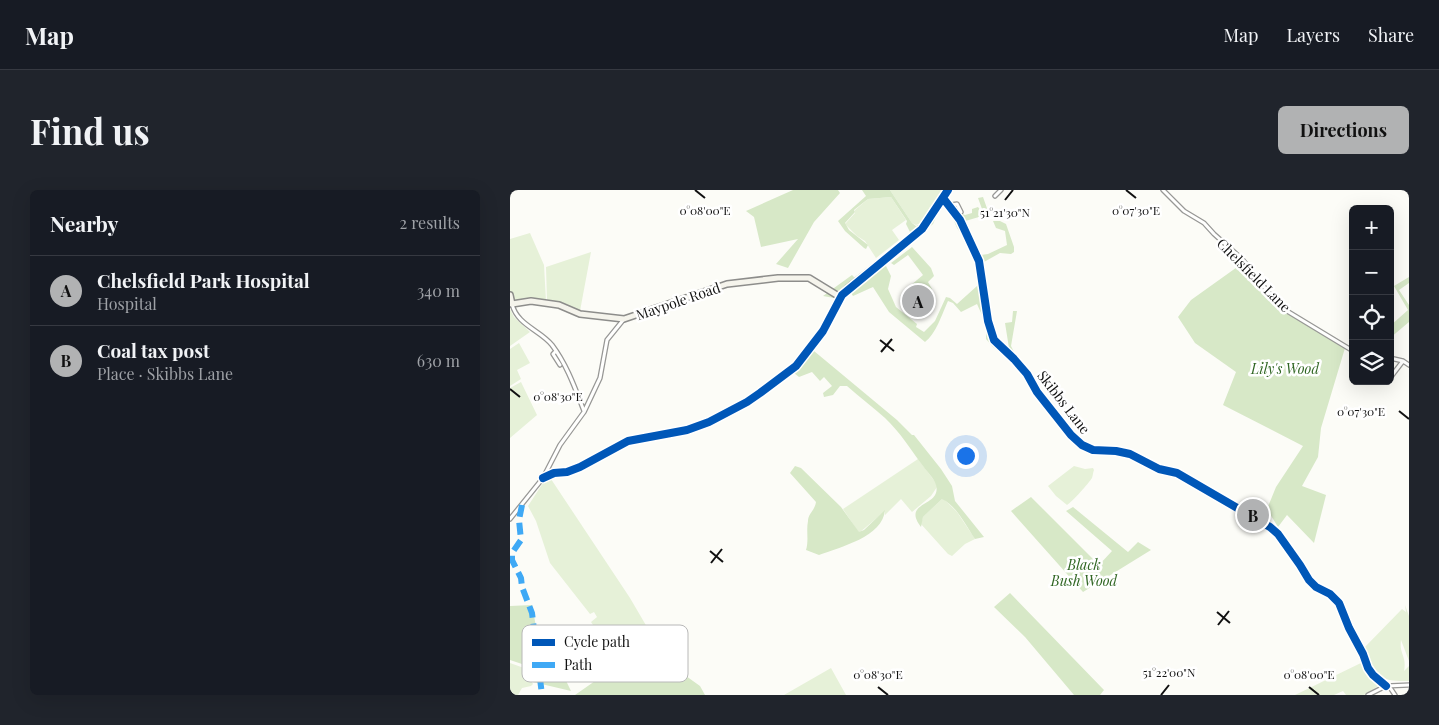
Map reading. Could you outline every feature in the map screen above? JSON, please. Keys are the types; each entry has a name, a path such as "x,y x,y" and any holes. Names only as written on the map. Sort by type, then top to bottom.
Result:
{"street":[{"path":"543,478 554,473 567,472 580,467 628,441 687,430 708,422 747,402 796,366 823,331 840,296 922,229 948,190"},
{"path":"995,196 1001,190"},
{"name":"Chelsfield Lane","path":"1163,190 1184,211 1204,223 1242,259 1276,302 1287,311 1349,348"},
{"name":"Skibbs Lane","path":"943,198 960,220 979,261 988,321 994,340 1027,374 1037,392 1071,435 1082,445 1092,450 1116,451 1130,454 1159,469 1177,473 1270,527 1278,534 1309,580 1316,587 1330,594 1339,603 1349,628 1364,654 1368,668 1395,695"},
{"path":"950,205 958,204 961,212"},
{"name":"Maypole Road","path":"511,304 531,301 559,305 580,314 624,319 721,286 778,278 808,278 840,296"},
{"path":"510,296 511,304 520,319 543,336 565,364 584,412"},
{"path":"510,520 543,478 560,445 584,412 600,378 607,340 624,319"},
{"path":"556,351 553,354 560,365"},
{"path":"1394,359 1409,365"},
{"path":"1394,373 1403,361"},
{"path":"1368,695 1387,686 1409,685"}],"green space":[{"path":"793,190 838,190 840,193 814,222 788,268 776,264 798,239 761,247 754,217 746,211"},
{"path":"862,190 890,190 916,226 922,223 930,208 940,208 933,224 906,246 902,240 910,232 906,224 907,221 891,197 868,199 854,210 855,212 845,223 849,230 868,245 866,249 845,231 838,221 866,196"},
{"path":"890,190 944,190 933,208 930,207 921,223 916,225 912,223"},
{"path":"891,197 906,220 892,230 899,240 876,258 865,241 845,224 855,213 855,210 868,199"},
{"path":"983,197 989,214 962,222 981,255 988,254 1007,245 1005,231 996,228 993,221 1000,221 1006,224 1014,252 1011,254 1000,253 984,262 991,328 996,340 1006,349 1009,348 1005,323 1012,322 1013,311 1017,311 1011,346 1018,360 1017,369 1011,361 986,339 986,324 977,304 961,312 953,303 948,301 936,329 925,342 889,312 873,287 853,296 849,290 834,298 823,296 852,275 855,278 872,265 876,268 886,266 891,276 888,289 896,307 917,324 916,327 924,332 935,321 946,297 957,304 977,286 978,257 957,228 949,209 953,205 965,215 972,213 972,209 978,207 981,211 978,198"},
{"path":"530,233 544,265 546,301 514,301 510,292 510,239"},
{"path":"912,247 931,268 934,276 928,282 932,289 917,309 913,310 909,308 909,304 912,301 916,303 919,297 915,292 919,291 911,285 923,275 908,255 894,265 891,263"},
{"path":"591,252 580,311 561,302 547,301 546,267"},
{"name":"Lily's Wood","path":"1240,265 1279,308 1345,348 1321,428 1318,457 1302,486 1326,495 1314,543 1287,515 1278,527 1267,509 1276,487 1303,446 1223,405 1236,372 1195,343 1178,317 1191,300"},
{"path":"1409,277 1409,283 1399,290 1409,305 1409,322 1394,335 1394,322 1408,310 1394,286"},
{"path":"510,309 514,317 530,332 510,346"},
{"path":"519,343 530,363 517,370 521,379 510,386 510,349"},
{"path":"814,351 914,435 952,486 955,501 984,537 975,539 957,511 942,499 923,517 921,527 916,519 916,513 936,492 934,480 890,423 847,386 840,386 833,395 824,397 823,393 832,386 824,377 820,381 812,372 799,377 794,373"},
{"path":"521,382 537,415 510,438 510,388"},
{"path":"918,459 936,483 937,487 931,496 912,512 901,499 885,515 885,511 859,533 843,509"},
{"path":"795,466 801,468 841,507 859,532 864,530 885,510 877,527 859,540 819,555 806,550 808,519 816,502 790,473"},
{"path":"1074,466 1085,469 1093,468 1094,470 1092,478 1067,505 1048,486"},
{"path":"551,479 646,625 593,625 591,622 597,617 594,612 590,614 550,563 536,521 528,506 543,483"},
{"name":"Black Bush Wood","path":"1031,497 1099,565 1112,551 1066,511 1073,507 1128,552 1138,542 1151,550 1083,592 1011,511"},
{"path":"943,498 957,512 975,539 965,544 952,556 921,524 923,517"},
{"path":"1010,593 1104,690 1100,695 1074,695 1025,637 994,607"},
{"path":"532,605 536,625 522,625 522,664 510,660 510,606"},
{"path":"1405,605 1409,616 1409,661 1401,640 1401,649 1405,662 1404,671 1409,666 1409,681 1393,680 1378,674 1368,662 1364,648 1402,609 1406,612"},
{"path":"1363,662 1370,675 1380,685 1364,695 1346,695 1343,691 1334,695 1295,695"},
{"path":"510,663 522,667 522,682 532,682 533,684 522,688 518,695 510,695"},
{"path":"831,668 846,695 784,695"},
{"path":"688,677 700,686 705,695 575,695 594,682 688,682"},
{"path":"533,682 567,682 571,691"}],"marked path":[{"path":"522,505 519,520 521,540 512,553 512,560 521,578 522,587 532,613 533,625"},
{"path":"540,682 542,695"}],"cycle path":[{"path":"543,478 554,473 567,472 580,467 628,441 687,430 709,422 760,393 796,366 823,331 842,295 922,229 948,190"},
{"path":"943,198 960,220 979,261 988,321 994,340 1027,374 1037,392 1071,435 1082,445 1093,450 1130,454 1159,469 1177,473 1270,527 1278,534 1309,580 1316,587 1330,594 1339,603 1368,668 1386,686"}],"place":[{"name":"Chelsfield Park Hospital","path":"918,301"},
{"name":"Coal tax post","path":"1253,515"}]}
